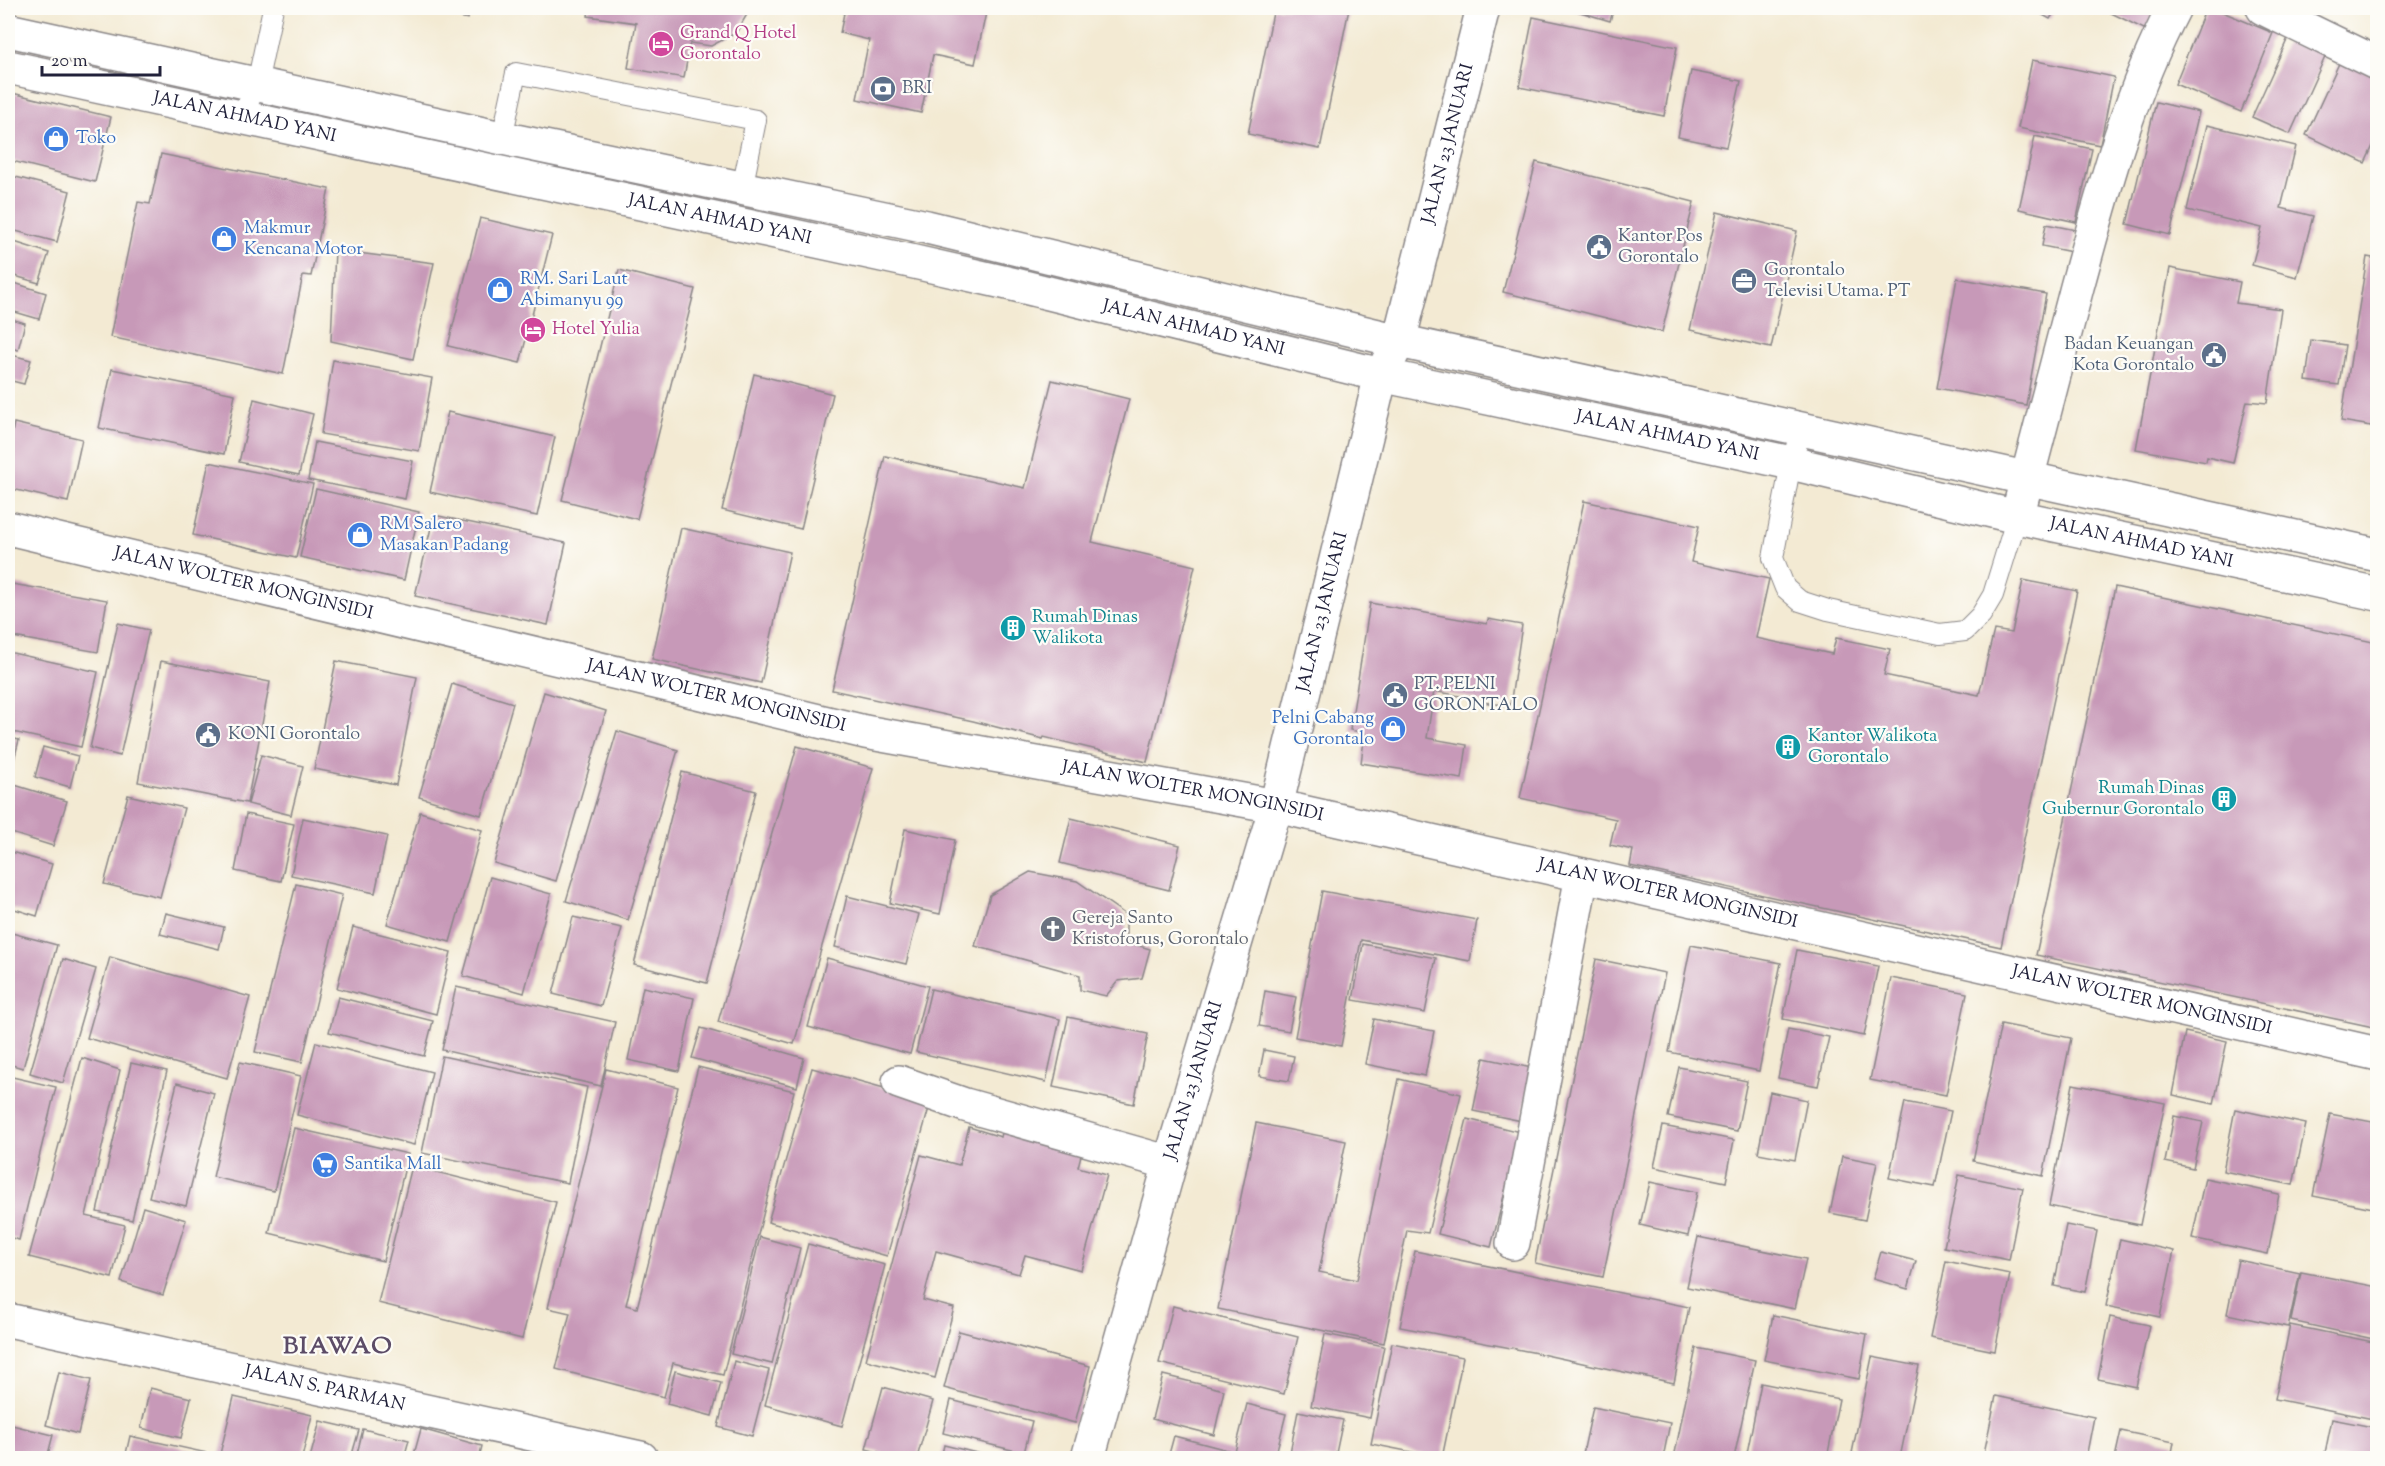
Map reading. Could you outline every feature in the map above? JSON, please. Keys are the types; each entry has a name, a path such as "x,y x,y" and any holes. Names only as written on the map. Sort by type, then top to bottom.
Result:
{"main road":[{"name":"JALAN 23 JANUARI","path":"1088,1458 1170,1163 1276,806 1381,375 1399,341 1483,8"},
{"path":"2017,517 2100,201 2124,126 2152,51 2174,8"},
{"path":"2263,8 2378,64"},
{"name":"JALAN AHMAD YANI","path":"8,30 502,138 927,227 1399,341 2378,555"},
{"name":"JALAN AHMAD YANI","path":"8,67 1016,285 1381,375 1791,462 2017,517 2378,594"},
{"path":"1016,285 1035,253"},
{"name":"JALAN WOLTER MONGINSIDI","path":"8,528 865,732 1276,806 2378,1054"},
{"path":"1513,1243 1582,875"},
{"path":"899,1082 965,1105 1170,1163"},
{"name":"JALAN S. PARMAN","path":"8,1320 642,1458"}],"lane":[{"path":"241,118 257,84 273,8"},
{"path":"502,138 516,73 756,120 742,189"},
{"path":"1802,428 1791,462 1773,558 1785,588 1800,601 1828,610 1940,634 1965,631 1981,615 1993,595 2017,517"}],"building":[{"path":"417,8 471,8 468,19"},
{"name":"Grand Q Hotel Gorontalo","path":"589,8 760,8 749,11 736,33 711,46 690,43 684,78 628,68 636,23 588,16"},
{"path":"845,8 987,8 975,64 933,55 921,113 857,99 869,40 840,33"},
{"path":"1274,8 1349,9 1320,149 1248,134"},
{"path":"1567,8 1614,8 1610,21"},
{"path":"2030,8 2057,8 2050,19"},
{"path":"2101,8 2157,8 2146,30"},
{"path":"2206,8 2213,8 2273,33 2241,112 2175,84"},
{"path":"2358,8 2378,8 2378,15"},
{"path":"1533,17 1677,47 1664,116 1519,87"},
{"path":"2288,38 2326,55 2290,134 2252,117"},
{"path":"2341,59 2378,76 2378,135 2365,163 2306,135"},
{"path":"2032,60 2114,77 2100,145 2018,128"},
{"path":"1691,71 1741,81 1726,147 1678,137"},
{"name":"Toko","path":"8,92 111,117 95,182 8,160"},
{"path":"2156,102 2199,112 2170,235 2127,224"},
{"path":"2207,125 2296,146 2281,208 2313,216 2297,277 2252,265 2262,228 2187,210"},
{"path":"2035,136 2092,149 2076,222 2019,209"},
{"name":"Makmur Kencana Motor","path":"161,154 329,189 311,276 303,275 283,374 110,337 138,202 150,204"},
{"name":"Kantor Pos Gorontalo","path":"1536,162 1694,202 1662,332 1503,292"},
{"path":"8,175 70,191 57,242 8,229"},
{"name":"Gorontalo Televisi Utama. PT","path":"1717,212 1797,231 1771,348 1690,330"},
{"name":"RM. Sari Laut Abimanyu 99","path":"480,218 552,235 520,363 448,346"},
{"path":"2046,224 2076,230 2072,252 2042,246"},
{"path":"8,240 49,253 39,283 8,274"},
{"path":"335,250 434,263 413,359 331,341"},
{"path":"2367,257 2378,259 2378,427 2341,421"},
{"name":"Badan Keuangan Kota Gorontalo","path":"2170,268 2240,282 2236,303 2281,309 2267,403 2247,401 2233,463 2207,457 2206,462 2136,449"},
{"path":"619,270 695,289 637,519 562,500"},
{"path":"1957,278 2046,294 2026,405 1937,388"},
{"path":"8,281 46,293 39,319 8,310"},
{"path":"8,318 25,323 18,350 8,347"},
{"path":"2311,340 2345,345 2339,385 2306,381"},
{"path":"8,354 31,360 24,384 8,380"},
{"path":"333,360 432,378 419,451 321,434"},
{"path":"112,369 235,394 224,454 99,428"},
{"path":"754,374 833,394 801,529 722,510"},
{"name":"Rumah Dinas Walikota","path":"1052,380 1129,399 1092,542 1195,566 1147,762 832,690 885,456 1025,488"},
{"path":"254,399 313,414 299,475 239,462"},
{"path":"448,412 555,437 537,516 430,492"},
{"path":"14,423 82,439 68,502 8,488 8,453"},
{"path":"315,442 413,461 405,499 308,480"},
{"path":"209,462 313,484 296,558 193,535"},
{"name":"RM Salero Masakan Padang","path":"316,489 419,512 404,580 300,557"},
{"name":"Kantor Walikota Gorontalo","path":"1584,501 1699,526 1691,562 1769,579 1756,638 1832,654 1836,638 1890,649 1884,675 1979,695 1994,630 2012,633 2023,580 2077,591 2001,947 1630,866 1633,850 1610,845 1616,819 1520,798"},
{"path":"434,515 566,543 548,625 415,596"},
{"path":"681,528 790,552 761,683 652,659"},
{"path":"12,584 107,600 98,652 8,636 8,609"},
{"name":"Rumah Dinas Gubernur Gorontalo","path":"2115,587 2378,643 2378,1028 2036,955"},
{"name":"PT. PELNI GORONTALO","path":"1370,603 1487,624 1488,619 1522,625 1510,706 1475,701 1475,699 1434,691 1427,738 1467,745 1462,779 1361,763 1365,733 1350,730"},
{"path":"118,623 149,630 120,756 90,748"},
{"path":"8,652 98,672 81,747 8,731"},
{"path":"161,661 270,682 247,803 138,782"},
{"path":"336,661 417,677 396,785 314,769"},
{"path":"452,684 513,703 481,815 419,797"},
{"path":"544,692 606,711 556,881 494,863"},
{"path":"617,731 678,750 628,920 566,901"},
{"path":"8,737 19,740 10,776 8,775"},
{"path":"797,746 873,768 794,1044 718,1022"},
{"path":"43,747 78,756 70,787 35,777"},
{"path":"261,755 303,766 291,815 248,804"},
{"path":"682,772 756,791 707,983 634,965"},
{"path":"8,783 67,801 53,846 8,832"},
{"path":"128,795 184,808 160,897 104,884"},
{"path":"420,812 482,830 450,942 387,924"},
{"path":"246,814 294,824 281,881 235,871"},
{"path":"303,818 387,836 375,893 291,875"},
{"path":"1071,818 1180,845 1169,890 1060,863"},
{"path":"905,829 955,840 940,914 890,903"},
{"path":"8,851 52,864 37,916 8,907"},
{"name":"Gereja Santo Kristoforus, Gorontalo","path":"1030,872 1077,881 1126,915 1126,942 1150,949 1142,978 1118,981 1106,996 1080,990 1080,975 975,946 990,895"},
{"path":"490,877 551,894 524,993 463,976"},
{"path":"296,884 342,895 302,1062 255,1052"},
{"path":"1322,891 1477,920 1470,961 1361,940 1341,1046 1295,1037"},
{"path":"847,896 919,914 906,964 835,947"},
{"path":"166,913 224,927 219,949 160,934"},
{"path":"573,917 622,928 601,1006 553,994"},
{"path":"353,927 451,952 436,1014 337,988"},
{"path":"8,932 57,945 23,1068 8,1064"},
{"path":"1363,944 1436,958 1425,1013 1353,1000"},
{"path":"1691,945 1781,963 1759,1071 1669,1052"},
{"path":"1797,950 1878,966 1864,1036 1783,1019"},
{"path":"110,957 250,997 227,1078 87,1038"},
{"path":"827,958 928,986 910,1054 808,1027"},
{"path":"63,959 96,969 63,1083 30,1073"},
{"path":"1596,959 1665,973 1603,1277 1535,1263"},
{"path":"1891,978 1967,993 1946,1095 1870,1080"},
{"path":"456,987 615,1022 601,1086 442,1050"},
{"path":"643,987 694,998 679,1071 628,1060"},
{"path":"931,989 1060,1019 1046,1082 916,1052"},
{"path":"1265,991 1296,997 1289,1031 1259,1026"},
{"path":"338,997 433,1021 424,1056 329,1032"},
{"path":"1068,1017 1148,1034 1134,1104 1053,1087"},
{"path":"1374,1019 1434,1031 1425,1076 1365,1064"},
{"path":"2001,1024 2071,1038 2043,1176 1973,1161"},
{"path":"701,1028 804,1058 797,1087 692,1058"},
{"path":"1788,1029 1829,1037 1818,1086 1778,1078"},
{"path":"2185,1032 2227,1041 2214,1104 2173,1095"},
{"path":"316,1042 432,1072 414,1145 297,1115"},
{"path":"1264,1050 1294,1056 1289,1081 1259,1076"},
{"path":"442,1056 587,1087 568,1183 422,1153"},
{"path":"82,1058 120,1070 86,1216 125,1225 112,1278 29,1257"},
{"path":"1484,1058 1532,1068 1522,1121 1473,1111"},
{"path":"240,1062 301,1076 274,1191 213,1177"},
{"path":"131,1063 167,1071 132,1220 97,1212"},
{"path":"698,1067 794,1091 723,1375 673,1363 664,1397 556,1369 570,1313 548,1308 606,1069 678,1087 626,1305 637,1308"},
{"path":"1679,1067 1747,1081 1737,1131 1668,1117"},
{"path":"812,1068 931,1101 887,1256 768,1222"},
{"path":"8,1076 56,1087 19,1240 8,1237"},
{"path":"1399,1079 1461,1094 1428,1233 1407,1230 1384,1343 1218,1309 1256,1123 1346,1141 1319,1272 1357,1280"},
{"path":"177,1083 214,1093 186,1206 149,1197"},
{"path":"2073,1084 2165,1103 2140,1225 2049,1206"},
{"path":"1770,1092 1807,1100 1795,1160 1758,1153"},
{"path":"1905,1102 1951,1111 1935,1187 1889,1178"},
{"path":"2235,1109 2306,1124 2293,1185 2223,1171"},
{"path":"2330,1114 2378,1123 2378,1209 2313,1196"},
{"path":"2174,1116 2203,1122 2193,1168 2165,1162"},
{"path":"1467,1119 1520,1132 1491,1247 1438,1234"},
{"path":"1004,1125 1083,1147 1078,1167 1107,1175 1081,1270 1025,1255 1019,1274 936,1251 923,1300 954,1308 935,1378 866,1360 921,1155 959,1165 969,1127 1001,1137"},
{"path":"1663,1126 1734,1140 1726,1182 1654,1167"},
{"path":"294,1128 408,1154 383,1261 269,1233"},
{"path":"1842,1156 1877,1163 1865,1220 1830,1213"},
{"path":"412,1166 556,1202 522,1339 378,1303"},
{"path":"1959,1175 2023,1188 2009,1260 1944,1247"},
{"path":"2205,1178 2279,1194 2268,1254 2192,1238"},
{"path":"1650,1182 1697,1192 1688,1236 1640,1225"},
{"path":"143,1207 186,1220 163,1295 121,1282"},
{"path":"2066,1225 2097,1231 2085,1292 2054,1286"},
{"path":"760,1237 800,1248 772,1364 731,1354"},
{"path":"1698,1237 1806,1259 1795,1309 1687,1287"},
{"path":"2120,1239 2174,1251 2160,1317 2106,1306"},
{"path":"808,1244 885,1265 842,1426 765,1405"},
{"path":"1415,1251 1689,1307 1674,1383 1532,1352 1400,1327"},
{"path":"1881,1252 1916,1261 1908,1289 1873,1279"},
{"path":"2238,1260 2300,1273 2288,1327 2227,1314"},
{"path":"1946,1261 2010,1274 1995,1351 1930,1338"},
{"path":"2301,1272 2378,1287 2378,1340 2291,1321"},
{"path":"1173,1306 1298,1337 1284,1394 1159,1363"},
{"path":"1773,1315 1867,1334 1859,1379 1764,1360"},
{"path":"2110,1317 2149,1325 2136,1387 2098,1379"},
{"path":"2290,1325 2378,1343 2378,1420 2275,1399"},
{"path":"959,1331 1090,1366 1075,1423 944,1388"},
{"path":"1325,1334 1384,1346 1370,1418 1311,1406"},
{"path":"1392,1343 1463,1357 1442,1458 1371,1444"},
{"path":"1696,1348 1755,1360 1734,1458 1674,1458"},
{"path":"1872,1357 1919,1366 1900,1458 1879,1458 1852,1453"},
{"path":"734,1361 769,1370 752,1436 718,1427"},
{"path":"675,1371 721,1383 712,1416 667,1404"},
{"path":"59,1372 91,1380 78,1434 46,1425"},
{"path":"1163,1375 1224,1390 1214,1435 1152,1419"},
{"path":"1761,1383 1839,1399 1827,1458 1746,1458"},
{"path":"883,1387 933,1401 917,1458 900,1458 866,1449"},
{"path":"150,1388 191,1398 181,1438 141,1428"},
{"path":"1996,1396 2094,1417 2086,1458 1983,1458"},
{"path":"234,1397 312,1415 302,1458 219,1458"},
{"path":"951,1400 1032,1421 1024,1453 943,1433"},
{"path":"1247,1404 1286,1414 1275,1458 1168,1458 1174,1436 1235,1452"},
{"path":"1593,1407 1670,1423 1663,1458 1582,1458"},
{"path":"1298,1411 1343,1420 1335,1458 1289,1458"},
{"path":"2332,1419 2378,1428 2378,1458 2324,1458"},
{"path":"320,1421 359,1430 351,1458 310,1458"},
{"path":"8,1424 53,1435 47,1458 8,1458"},
{"path":"363,1429 409,1440 404,1458 356,1458"},
{"path":"421,1429 482,1446 479,1458 413,1458"},
{"path":"2121,1431 2174,1442 2171,1458 2115,1458"},
{"path":"130,1436 207,1453 206,1458 125,1458"},
{"path":"944,1445 997,1458 941,1458"}],"place":[{"name":"Grand Q Hotel Gorontalo","path":"661,44"},
{"name":"BRI","path":"883,89"},
{"name":"Toko","path":"56,139"},
{"name":"Makmur Kencana Motor","path":"224,239"},
{"name":"Kantor Pos Gorontalo","path":"1599,247"},
{"name":"Gorontalo Televisi Utama. PT","path":"1744,281"},
{"name":"RM. Sari Laut Abimanyu 99","path":"500,290"},
{"name":"Hotel Yulia","path":"533,330"},
{"name":"Badan Keuangan Kota Gorontalo","path":"2214,355"},
{"name":"RM Salero Masakan Padang","path":"360,535"},
{"name":"Rumah Dinas Walikota","path":"1013,628"},
{"name":"PT. PELNI GORONTALO","path":"1395,695"},
{"name":"Pelni Cabang Gorontalo","path":"1393,729"},
{"name":"KONI Gorontalo","path":"208,735"},
{"name":"Kantor Walikota Gorontalo","path":"1788,747"},
{"name":"Rumah Dinas Gubernur Gorontalo","path":"2224,799"},
{"name":"Gereja Santo Kristoforus, Gorontalo","path":"1053,929"},
{"name":"Santika Mall","path":"325,1165"}],"district":[{"name":"BIAWAO","path":"338,1347"}]}
